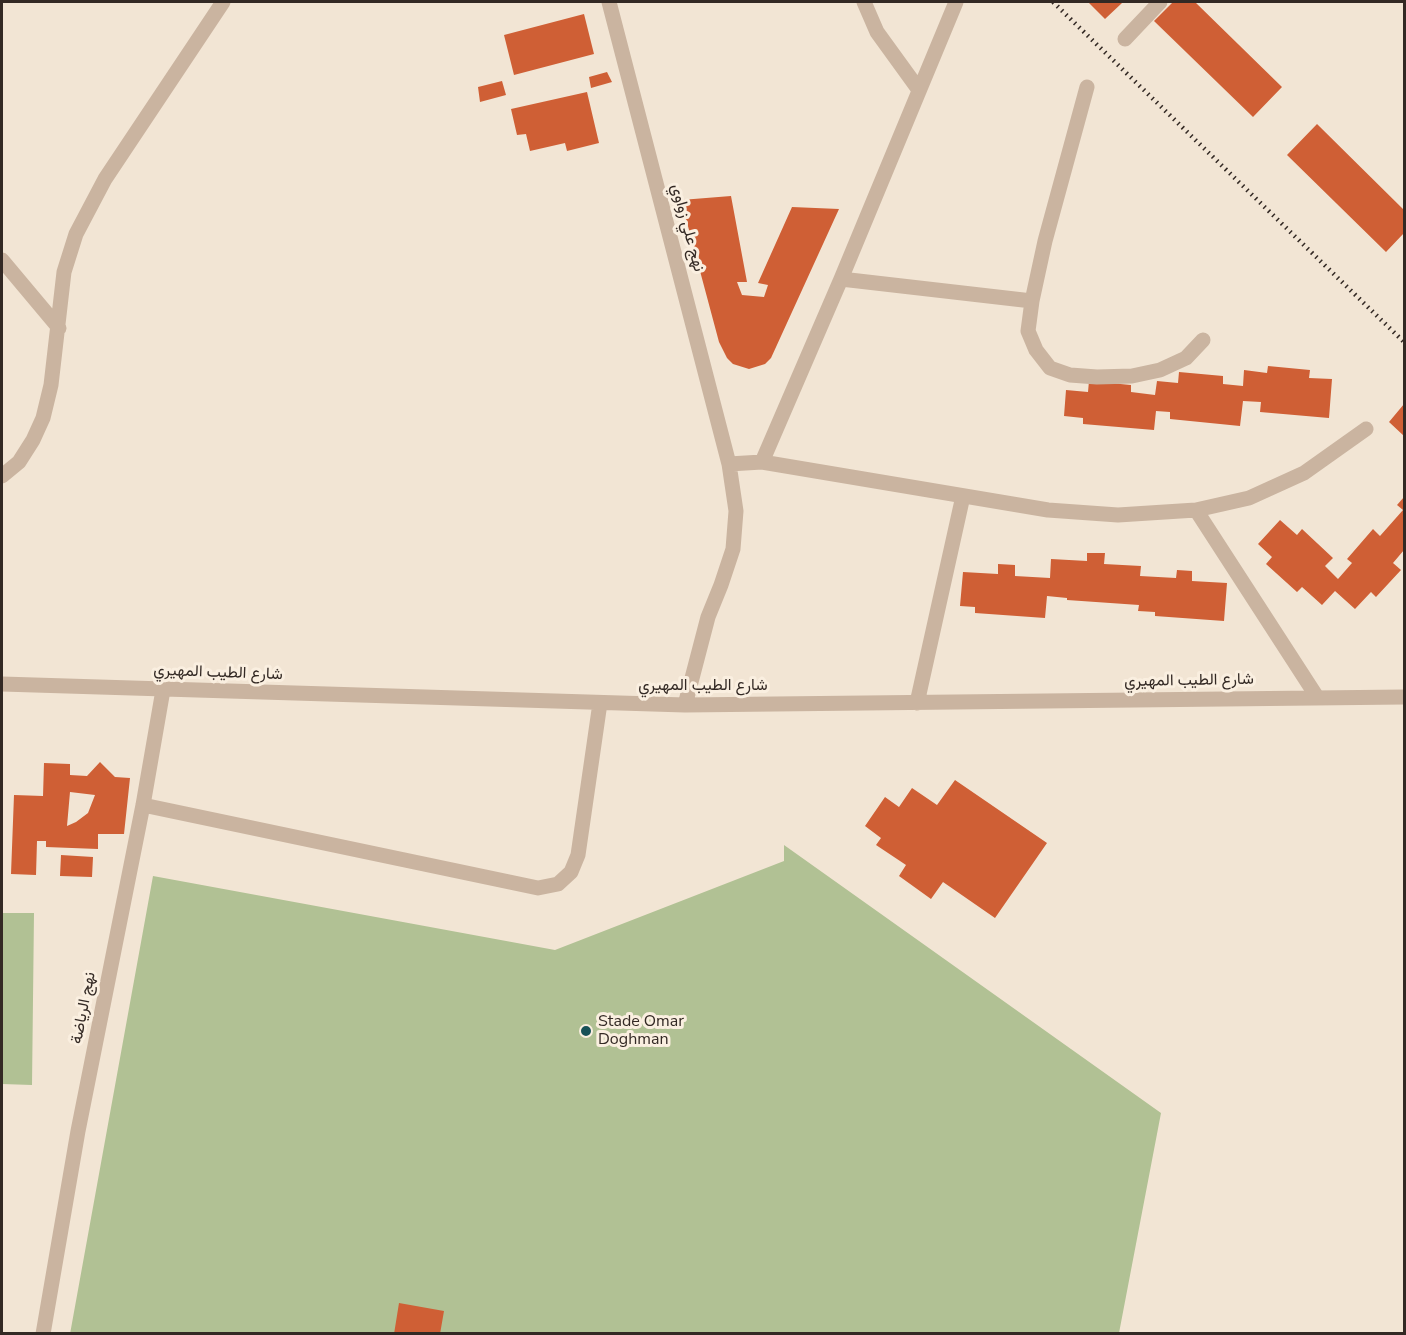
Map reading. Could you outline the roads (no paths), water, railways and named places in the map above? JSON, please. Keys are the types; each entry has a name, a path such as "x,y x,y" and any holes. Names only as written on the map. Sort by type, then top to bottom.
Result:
{"street":[{"path":"2,476 19,462 33,441 43,418 51,385 64,273 76,234 105,179 223,2"},
{"name":"نهج علي زواوي","path":"609,2 729,464 736,511 733,549 708,617 685,705"},
{"path":"864,2 877,32 919,90"},
{"path":"762,462 956,2"},
{"path":"1125,39 1160,2"},
{"path":"1087,87 1045,241 1032,301 1029,331 1036,350 1050,368 1070,375 1132,376 1160,369 1186,358 1203,340"},
{"path":"2,260 59,328"},
{"path":"841,279 1032,301"},
{"path":"729,464 762,462 1048,510 1118,515 1196,510 1249,498 1304,473 1366,429"},
{"path":"917,703 963,496"},
{"path":"1196,510 1317,697"},
{"name":"شارع الطيب المهيري","path":"2,684 685,705 1404,697"},
{"name":"نهج الرياضة","path":"43,1334 78,1131 143,805 163,690"},
{"path":"143,805 538,888 558,884 571,872 578,855 600,703"}],"railway":[{"path":"1053,2 1404,342"}],"place":[{"name":"Stade Omar Doghman","path":"586,1031"}]}
